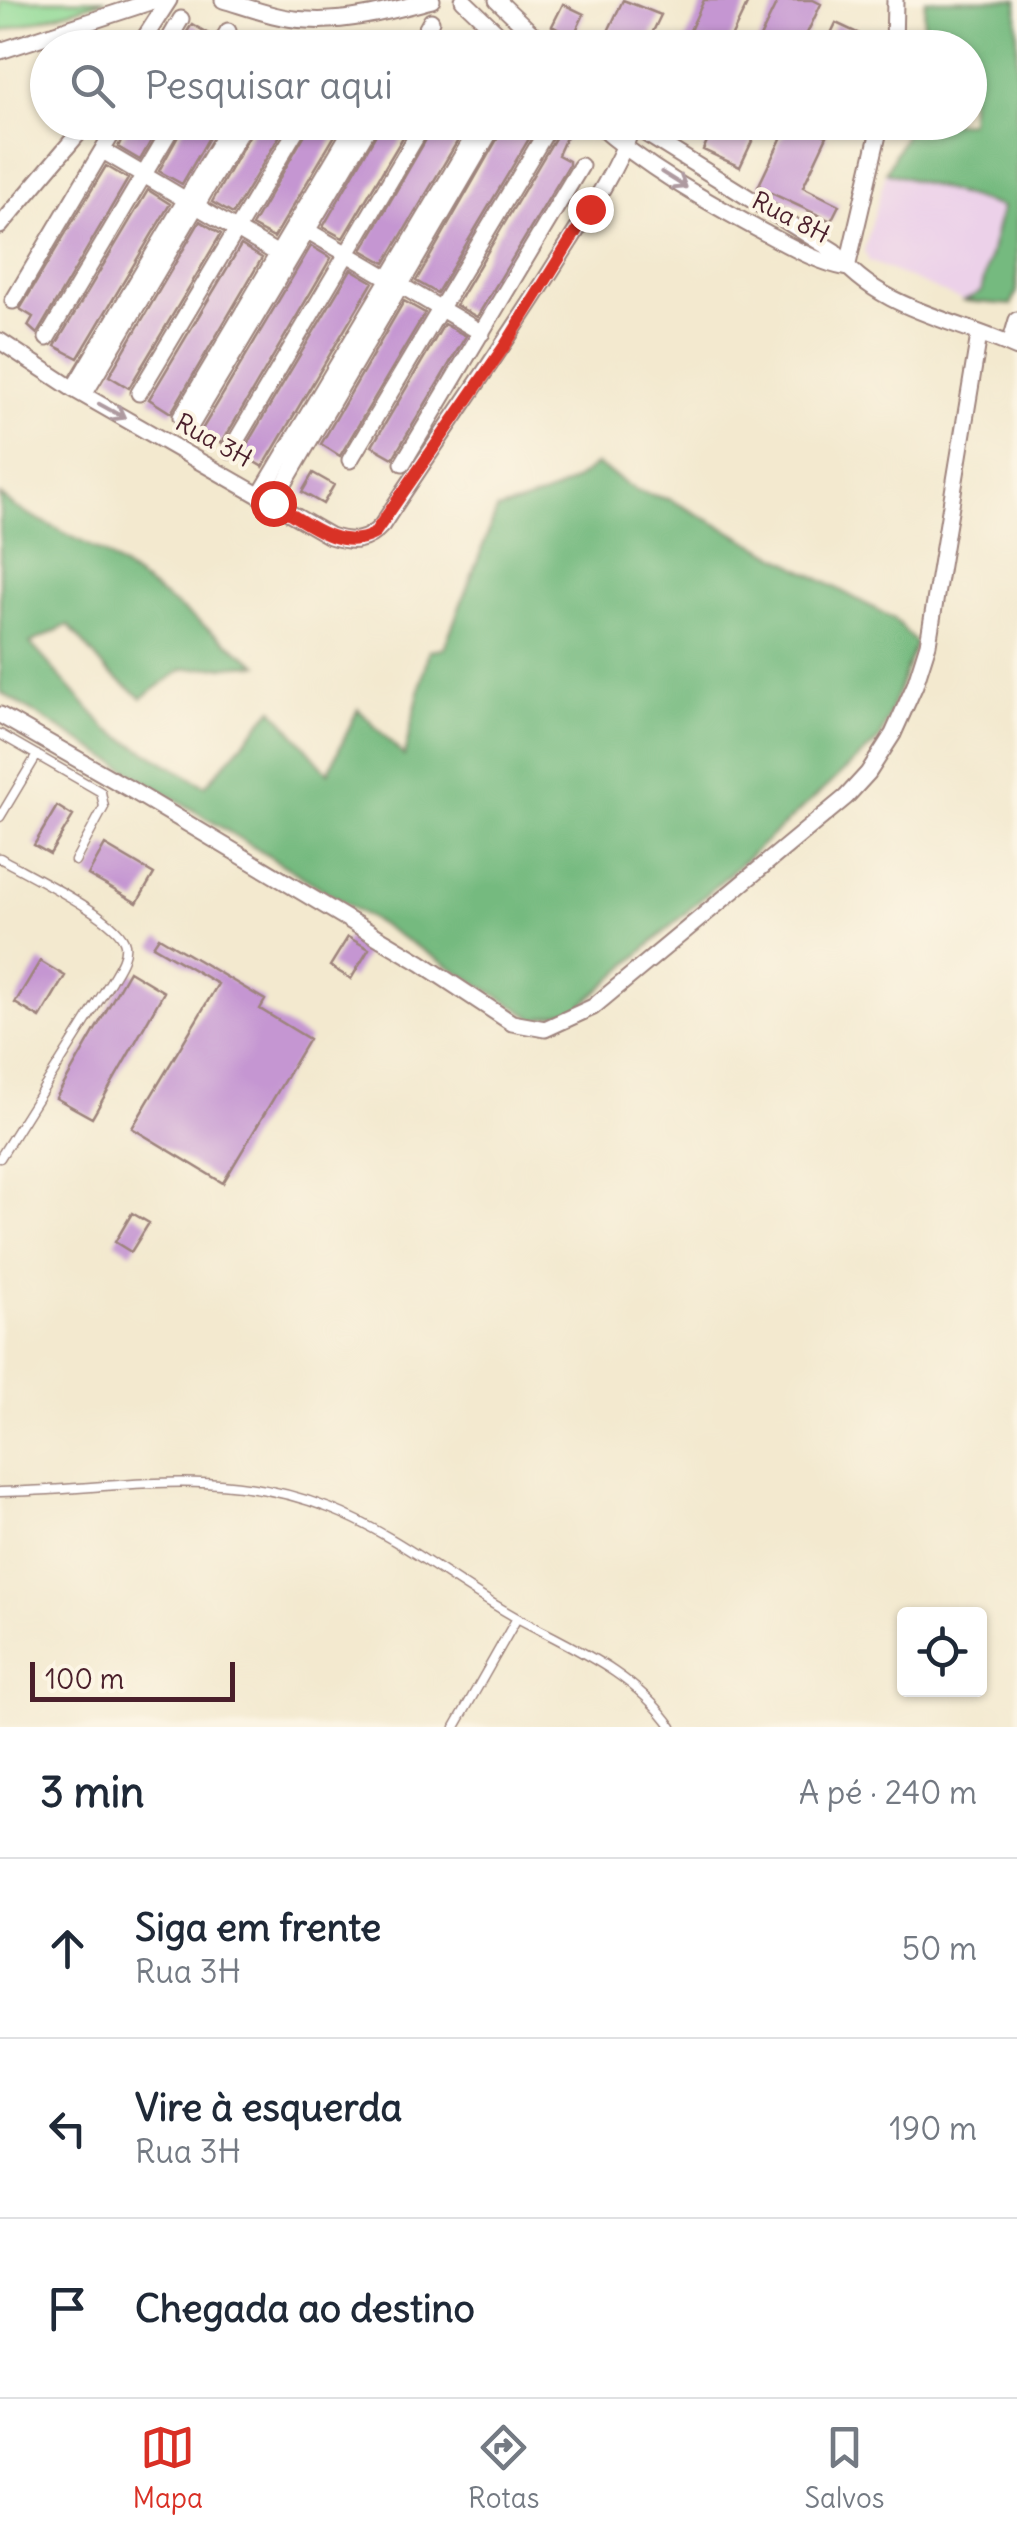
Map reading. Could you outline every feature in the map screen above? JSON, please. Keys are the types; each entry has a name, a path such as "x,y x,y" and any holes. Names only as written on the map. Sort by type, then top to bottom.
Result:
{"street":[{"path":"66,30 156,0"},
{"path":"150,30 170,0"},
{"path":"223,0 284,18 310,21 395,10 432,0"},
{"path":"464,0 495,30"},
{"path":"497,0 528,30"},
{"path":"894,0 894,30"},
{"path":"175,30 181,19"},
{"path":"426,30 431,22"},
{"path":"0,52 30,42"},
{"path":"0,226 73,140"},
{"path":"13,301 108,140"},
{"path":"47,338 164,140"},
{"path":"78,392 191,202 223,140"},
{"path":"191,202 234,140"},
{"path":"140,393 290,140"},
{"path":"345,140 186,422 361,140"},
{"path":"230,452 414,140"},
{"path":"266,499 472,140"},
{"path":"394,282 485,140"},
{"path":"350,460 541,140"},
{"name":"Rua 8H","path":"614,140 728,214 810,256 847,268"},
{"name":"Rua 3H","path":"0,341 78,392 266,499 343,540 362,540 374,534 506,344 626,140"},
{"name":"Rua 8H","path":"654,140 834,251 847,268"},
{"path":"877,140 847,268 893,298 1013,346 1017,320"},
{"path":"102,151 278,254"},
{"path":"403,463 581,166"},
{"path":"308,231 482,333"},
{"path":"0,716 420,963 498,1016 533,1029 556,1026 593,1007 627,981 825,815 868,772 888,744 918,676 932,622 980,336"}],"lane":[{"path":"0,734 101,792 104,807 75,861"},
{"path":"0,817 37,755"},
{"path":"0,858 103,918 122,936 125,946 111,981 0,1158"},
{"path":"0,1492 190,1480 222,1482 298,1498 364,1524 517,1618 600,1662 637,1687 672,1727"},
{"path":"455,1727 517,1618"}],"shaded area":[{"path":"886,172 1002,207 981,293 964,301 869,261 864,251"}],"green space":[{"path":"0,0 106,0 0,32"},
{"path":"925,0 1017,0 1017,291 1011,305 964,301 981,292 1002,207 886,172 902,140 987,140 987,30 923,30"},
{"path":"596,464 637,491 671,500 894,619 916,643 880,739 578,1009 535,1019 0,692 0,495 15,507 105,554 258,665 183,669 142,698 108,672 68,625 30,643 107,729 205,786 273,709 328,773 358,709 404,756 429,650 444,648 497,510 562,488"}],"building":[{"path":"623,0 661,15 654,30 609,30"},
{"path":"704,0 749,0 735,30 690,30"},
{"path":"778,0 813,0 821,4 809,30 764,30"},
{"path":"563,4 584,14 576,30 552,26"},
{"path":"836,23 851,30 833,30"},
{"path":"121,140 152,140 140,160 118,147"},
{"path":"176,140 208,140 182,184 159,171"},
{"path":"247,140 277,140 233,214 212,202"},
{"path":"302,140 332,140 274,238 252,226"},
{"path":"373,140 401,140 343,238 323,227"},
{"path":"426,140 458,140 385,263 362,250"},
{"path":"497,140 528,140 437,293 416,281"},
{"path":"554,140 565,140 558,155 569,165 477,317 456,305"},
{"path":"708,140 753,140 740,167 703,150"},
{"path":"780,140 825,140 803,187 839,205 831,221 758,187"},
{"path":"106,166 128,179 37,334 28,326 33,317 20,309"},
{"path":"148,190 170,204 78,358 55,346"},
{"path":"200,221 221,234 129,388 109,376"},
{"path":"241,245 262,258 171,413 149,399"},
{"path":"311,246 331,258 222,443 201,431"},
{"path":"351,269 373,282 263,467 241,454"},
{"path":"404,301 425,313 340,456 321,444"},
{"path":"444,324 466,336 393,458 372,446"},
{"path":"313,473 334,485 323,504 302,492"},
{"path":"57,806 73,816 50,854 34,845"},
{"path":"105,845 154,874 137,903 88,875"},
{"path":"159,937 265,1000 260,1009 309,1039 223,1183 132,1128 218,984 153,946"},
{"path":"348,937 369,949 351,979 330,966"},
{"path":"40,961 65,976 40,1018 15,1003"},
{"path":"129,971 164,992 92,1118 56,1098"},
{"path":"132,1213 149,1223 131,1252 115,1242"}],"route":[{"path":"273,503 343,540 354,542 374,534 506,344 590,209"}]}
